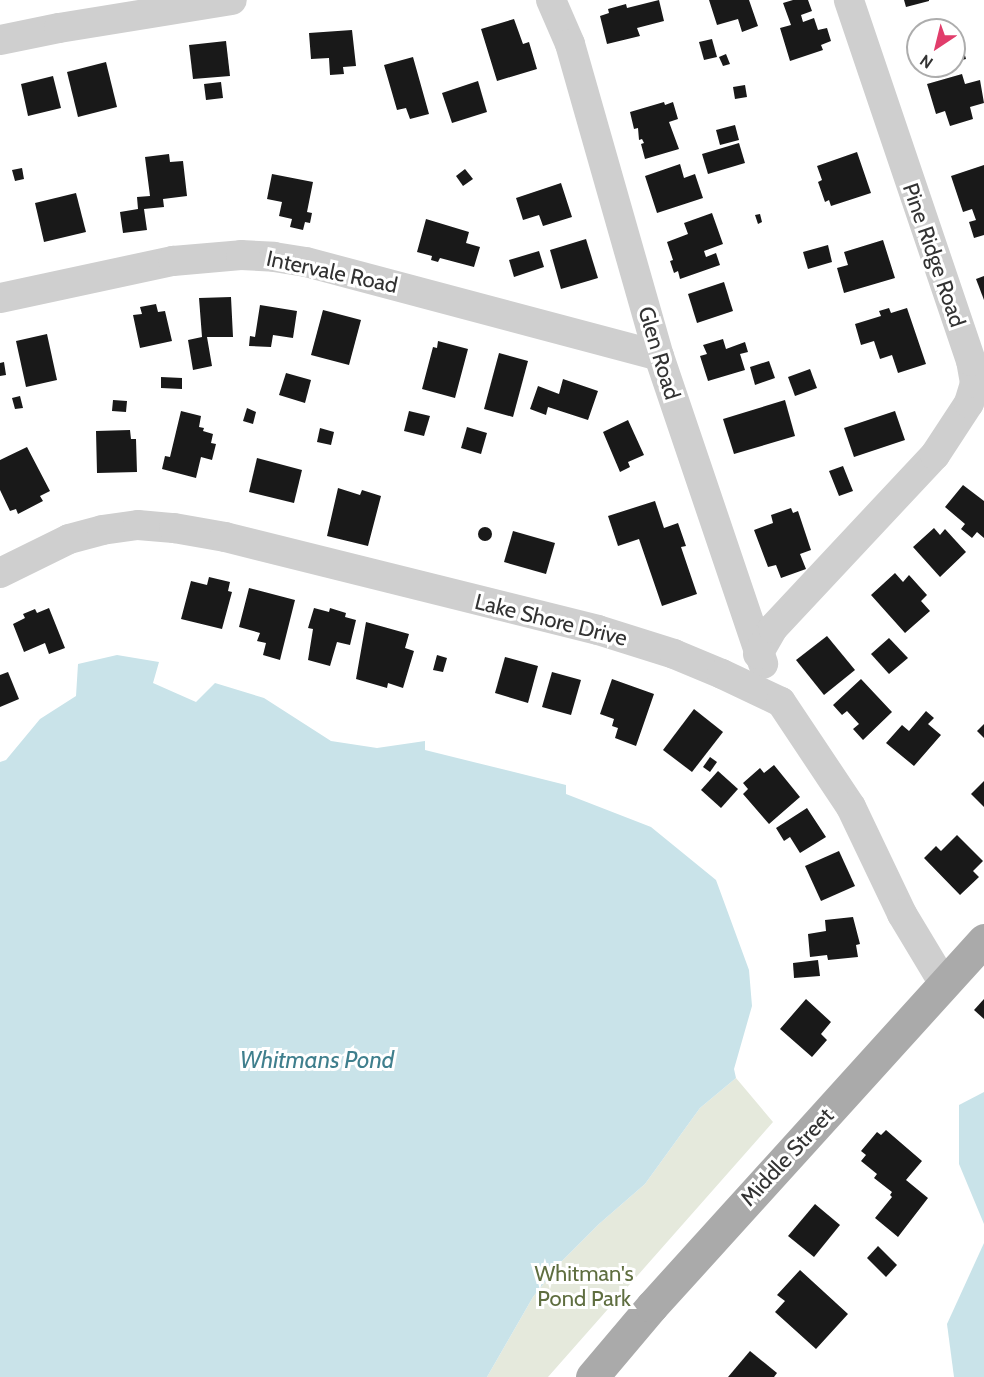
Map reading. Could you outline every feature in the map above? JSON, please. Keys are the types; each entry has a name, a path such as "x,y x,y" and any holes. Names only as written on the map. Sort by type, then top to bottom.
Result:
{"main road":[{"name":"Middle Street","path":"592,1377 652,1306 984,940"}],"street":[{"path":"0,40 58,28 232,0"},
{"name":"Glen Road","path":"551,0 570,44 659,356 758,654 781,702"},
{"name":"Pine Ridge Road","path":"758,654 773,628 935,455 969,403 975,383 971,361 849,0"},
{"name":"Intervale Road","path":"0,298 173,261 241,255 274,257 306,262 659,356"},
{"name":"Lake Shore Drive","path":"0,573 69,539 102,530 138,525 174,528 225,537 598,630 674,654 781,702"},
{"path":"781,702 851,807 902,914 944,984"}],"green space":[{"name":"Whitman's Pond Park","path":"736,1078 773,1122 548,1377 487,1377 533,1297 561,1262 599,1224 645,1184 700,1108"}],"water":[{"name":"Whitmans Pond","path":"117,655 159,662 153,683 196,702 215,683 264,698 331,741 377,748 425,741 425,750 566,785 566,794 651,827 716,880 749,970 752,1006 734,1069 736,1078 700,1108 645,1184 599,1224 561,1262 533,1297 487,1377 0,1377 0,762 6,760 40,719 76,696 78,664"},
{"path":"984,1092 984,1224 959,1164 959,1105"},
{"path":"984,1243 984,1377 954,1377 947,1324"}],"building":[{"path":"659,0 664,21 637,28 640,36 607,44 600,16 609,13 608,9 626,4 627,8"},
{"path":"709,0 749,0 758,26 742,32 738,19 717,25"},
{"path":"808,0 812,11 801,15 803,22 814,18 818,30 827,28 831,41 821,45 823,50 790,61 780,28 791,25 783,3"},
{"path":"904,0 929,0 929,1 906,7"},
{"path":"514,19 523,44 529,42 537,69 497,81 481,29"},
{"path":"352,30 356,66 343,67 344,74 330,75 329,58 311,59 309,33"},
{"path":"712,39 717,57 704,60 699,42"},
{"path":"226,41 230,76 193,79 189,45"},
{"path":"726,54 730,64 723,66 719,57"},
{"path":"413,57 429,114 410,119 406,108 397,110 384,65"},
{"path":"106,62 117,107 78,117 67,72"},
{"path":"53,76 61,108 28,116 21,84"},
{"path":"948,78 963,78 965,84 980,80 984,103 970,107 973,119 950,126 945,111 936,114 927,84"},
{"path":"478,81 487,112 452,123 442,93"},
{"path":"221,82 223,98 206,100 204,84"},
{"path":"745,85 747,97 735,99 733,87"},
{"path":"664,102 665,105 673,102 678,119 669,122 679,149 645,159 641,144 644,143 642,139 639,140 638,128 634,129 630,112"},
{"path":"735,125 739,140 720,145 716,130"},
{"path":"739,143 745,163 708,174 702,154"},
{"path":"857,152 871,193 831,206 829,200 825,202 818,182 822,180 817,166"},
{"path":"169,154 170,162 183,161 187,196 163,199 164,207 144,209 147,230 123,233 120,212 138,209 137,197 150,196 145,157"},
{"path":"680,164 684,178 695,174 703,198 657,213 645,176"},
{"path":"984,165 984,235 974,238 969,222 976,220 972,209 963,212 951,176"},
{"path":"22,168 24,179 15,181 12,170"},
{"path":"465,169 473,179 463,186 456,176"},
{"path":"272,174 313,182 307,212 312,213 310,223 305,222 303,230 290,227 292,219 279,216 282,202 267,199"},
{"path":"561,183 572,217 543,226 539,215 523,220 516,198"},
{"path":"76,193 86,232 44,242 35,203"},
{"path":"712,213 723,244 704,251 706,257 716,253 720,265 680,279 678,271 674,273 670,261 673,260 667,242 688,234 684,223"},
{"path":"760,214 762,222 758,224 755,215"},
{"path":"426,219 469,232 466,243 480,247 474,267 440,258 438,262 431,260 432,256 417,252"},
{"path":"586,239 598,278 561,289 550,250"},
{"path":"883,240 895,278 844,293 837,268 848,265 844,252"},
{"path":"828,245 832,262 808,269 803,252"},
{"path":"539,251 544,267 514,277 509,260"},
{"path":"984,276 984,300 976,279"},
{"path":"724,282 733,311 697,323 688,294"},
{"path":"231,297 233,337 207,337 212,366 193,370 188,340 202,337 199,298"},
{"path":"156,304 158,312 165,311 172,341 140,348 133,315 142,314 140,307"},
{"path":"260,305 297,311 293,338 273,335 271,347 249,346 250,336 255,337"},
{"path":"889,308 891,313 907,308 926,364 898,373 892,355 880,359 874,341 861,345 855,324 881,316 879,311"},
{"path":"323,310 361,320 349,365 311,355"},
{"path":"47,334 57,380 26,387 16,341"},
{"path":"723,339 726,349 745,342 748,352 740,354 745,370 708,381 700,356 707,354 703,345"},
{"path":"438,341 468,349 455,398 422,389 433,347 437,348"},
{"path":"499,353 528,361 513,417 484,409"},
{"path":"769,361 775,378 755,385 750,367"},
{"path":"4,362 6,375 0,376 0,363"},
{"path":"810,369 817,388 795,396 788,377"},
{"path":"286,373 311,380 305,403 279,395"},
{"path":"161,377 182,378 182,389 161,388"},
{"path":"563,379 598,391 588,420 548,407 546,415 530,409 538,386 559,394"},
{"path":"20,396 23,408 15,409 12,398"},
{"path":"113,400 127,401 126,412 112,411"},
{"path":"785,400 795,436 734,454 723,419"},
{"path":"247,408 256,412 253,424 243,421"},
{"path":"181,411 201,416 199,427 213,434 211,443 216,444 212,460 201,457 196,478 162,469 165,456 170,457"},
{"path":"409,411 430,416 424,436 404,431"},
{"path":"895,411 905,440 854,457 844,428"},
{"path":"628,420 644,455 628,462 630,467 620,472 603,432"},
{"path":"467,427 487,433 481,454 461,448"},
{"path":"320,428 334,432 331,445 317,442"},
{"path":"130,430 131,439 136,439 137,472 97,473 96,431"},
{"path":"27,447 50,491 40,496 43,501 18,514 16,509 10,511 0,490 0,460"},
{"path":"257,458 302,470 294,503 249,492"},
{"path":"843,466 853,491 839,496 829,471"},
{"path":"963,485 984,501 984,538 977,532 972,538 961,529 965,524 945,507"},
{"path":"338,488 360,495 362,490 381,496 368,546 327,536"},
{"path":"655,501 664,528 678,523 686,546 681,547 697,594 662,606 639,539 618,546 608,516"},
{"path":"791,508 793,513 798,511 811,550 800,554 806,569 781,578 776,565 768,567 754,530 773,523 771,515"},
{"path":"485,527 490,529 492,534 490,539 485,541 480,539 478,534 480,529"},
{"path":"934,528 940,535 945,529 966,552 940,577 913,547"},
{"path":"513,531 555,543 546,574 504,562"},
{"path":"895,573 903,582 909,575 927,595 921,601 930,611 905,633 871,595"},
{"path":"209,577 230,582 228,591 232,592 222,629 181,619 191,581 207,585"},
{"path":"249,588 295,600 280,660 263,655 266,643 257,641 260,633 239,627"},
{"path":"49,608 65,648 49,654 45,643 24,652 13,624 25,618 23,614 35,609 37,613"},
{"path":"314,608 329,612 330,608 346,613 345,617 356,620 350,645 337,642 330,666 308,660 313,629 308,628"},
{"path":"366,622 409,634 405,648 414,651 403,688 388,683 387,688 356,679"},
{"path":"827,636 855,670 824,695 796,660"},
{"path":"889,638 908,658 889,674 871,654"},
{"path":"437,655 447,658 443,672 433,670"},
{"path":"505,657 538,666 528,703 495,693"},
{"path":"8,672 19,699 0,707 0,675"},
{"path":"552,672 581,680 571,715 542,707"},
{"path":"612,679 654,694 636,746 615,738 618,728 612,726 614,719 600,714"},
{"path":"861,679 892,712 863,740 853,729 859,724 847,711 842,715 833,705"},
{"path":"694,709 723,732 692,772 663,750"},
{"path":"926,711 934,718 928,724 941,735 914,766 886,743 902,725 909,731"},
{"path":"984,724 984,738 977,731"},
{"path":"710,757 717,762 710,772 703,767"},
{"path":"774,765 800,797 769,824 743,794 748,789 743,783 760,768 764,773"},
{"path":"718,771 738,789 721,808 701,790"},
{"path":"984,781 984,807 971,794"},
{"path":"807,808 826,837 800,853 790,837 784,841 776,828"},
{"path":"957,835 983,861 973,871 979,877 960,895 924,858 936,846 941,851"},
{"path":"839,851 855,886 821,901 805,866"},
{"path":"853,917 860,944 856,945 858,957 828,960 827,955 810,957 808,934 826,931 825,920"},
{"path":"818,960 820,976 794,978 793,963"},
{"path":"806,999 831,1022 821,1034 827,1040 812,1057 780,1029"},
{"path":"984,999 984,1019 974,1010"},
{"path":"886,1130 922,1161 906,1180 928,1198 898,1237 875,1218 892,1197 890,1195 892,1192 874,1178 877,1174 861,1161 866,1155 861,1151 877,1132 881,1135"},
{"path":"815,1204 840,1225 814,1257 788,1236"},
{"path":"878,1246 897,1265 886,1277 867,1258"},
{"path":"800,1270 848,1314 816,1349 775,1312 785,1301 777,1295"},
{"path":"750,1351 777,1373 774,1377 728,1377"}]}
